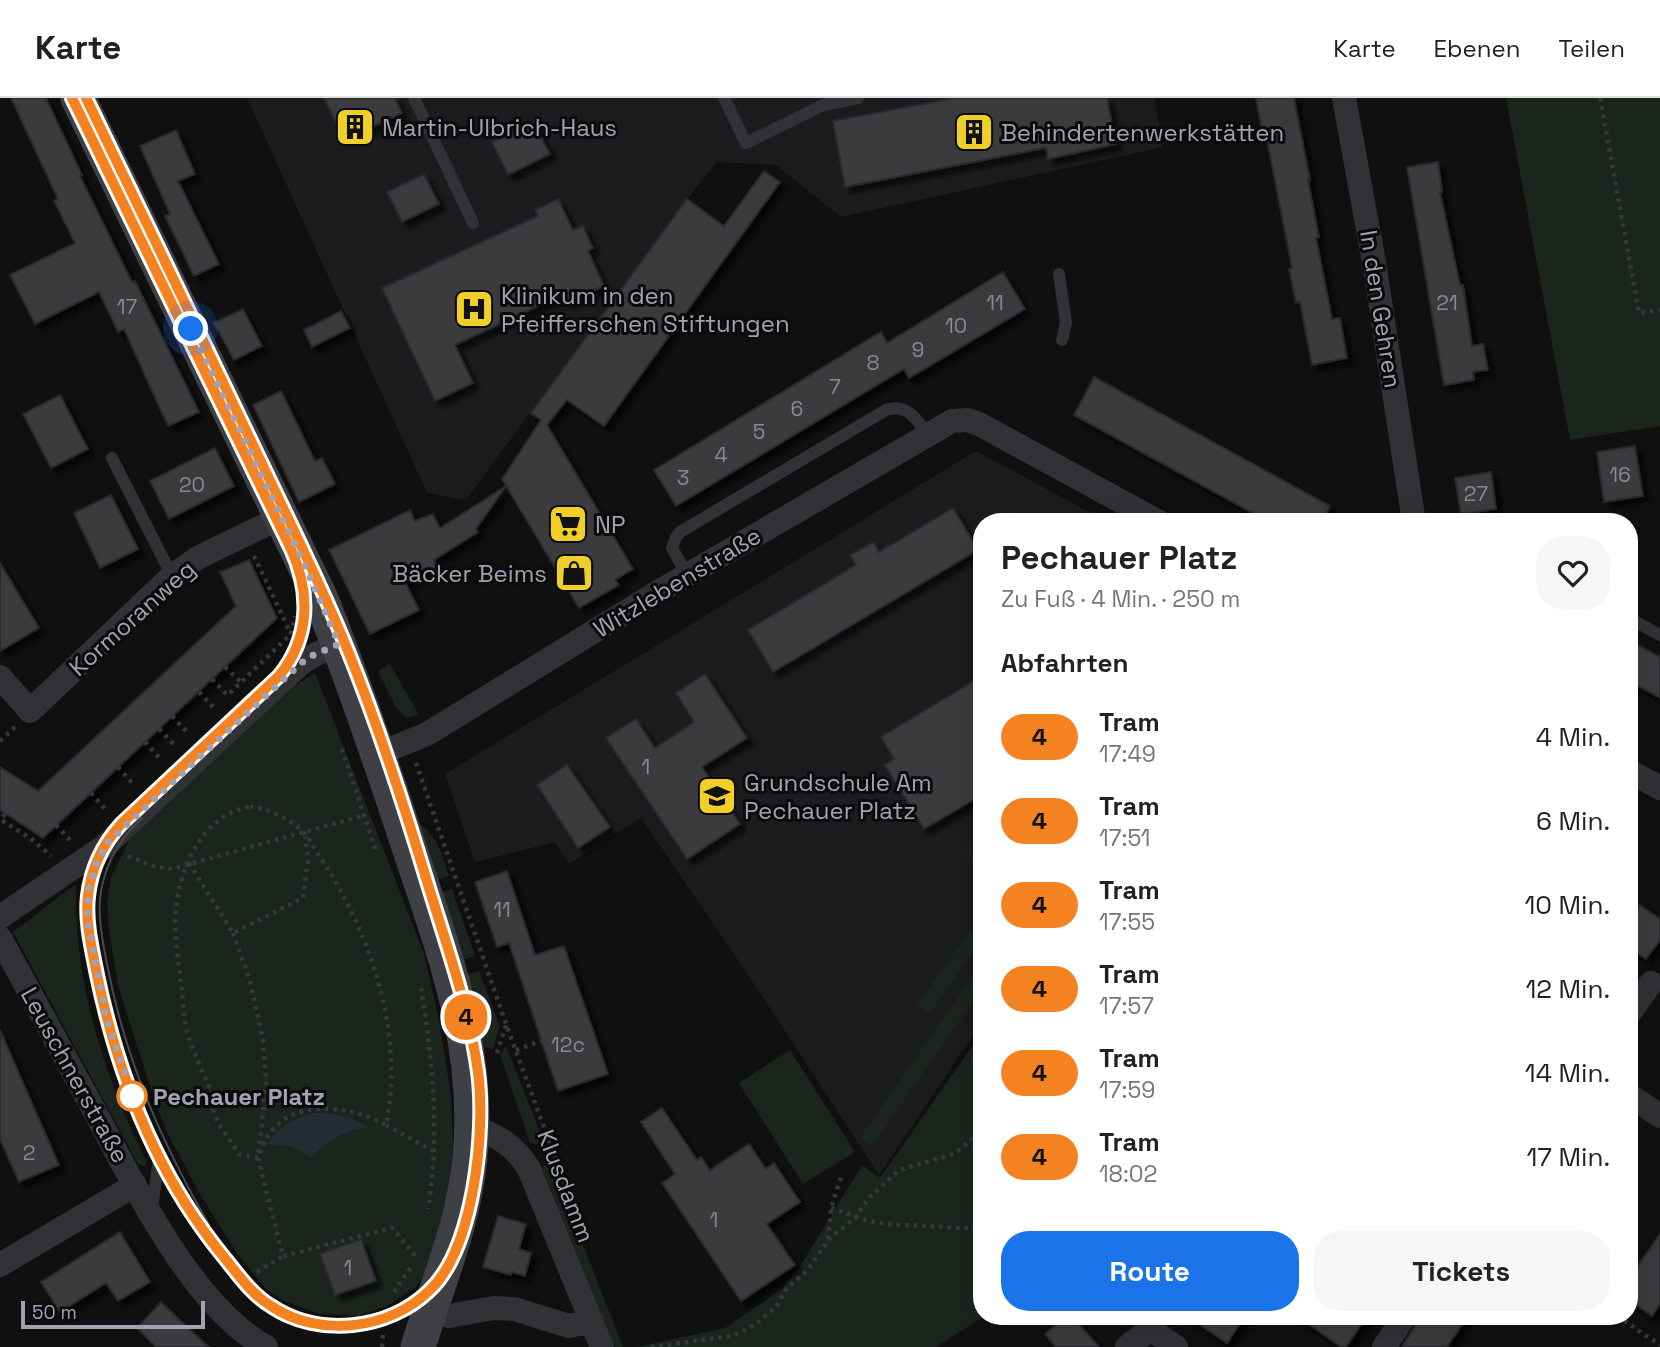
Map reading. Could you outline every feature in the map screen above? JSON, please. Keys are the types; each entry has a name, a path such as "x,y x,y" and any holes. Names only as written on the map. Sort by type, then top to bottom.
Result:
{"main road":[{"path":"78,98 282,517 339,644 393,748 458,1000 470,1065 471,1139 462,1207 429,1267 430,1310 418,1347"}],"street":[{"name":"In den Gehren","path":"1344,98 1374,262 1413,513"},
{"name":"Witzlebenstraße","path":"393,748 427,734 687,575 952,421 967,420 979,424 1142,513"},
{"name":"Kormoranweg","path":"0,677 30,711 172,576 199,557 282,517"},
{"path":"0,917 105,846 299,665 309,657 339,644"},
{"path":"1638,776 1660,788"},
{"name":"Leuschnerstraße","path":"0,937 135,1185 0,1265"},
{"path":"1638,1001 1651,983"},
{"path":"1638,1101 1660,1116"},
{"name":"Klusdamm","path":"471,1139 487,1132 505,1142 522,1157 602,1347"},
{"path":"135,1185 186,1268 241,1330 266,1347"},
{"path":"430,1310 449,1315 494,1308 514,1309 569,1326 592,1321"},
{"path":"1127,1347 1151,1325"},
{"path":"1157,1325 1176,1347"},
{"path":"1384,1347 1398,1325"}],"lane":[{"path":"414,98 473,223"},
{"path":"724,98 746,143 823,106 858,98"},
{"path":"1059,274 1066,323 1062,340"},
{"path":"687,575 672,548 680,532 886,410 898,407 907,411 918,420 928,435"},
{"path":"112,458 172,576"},
{"path":"1638,623 1660,635"},
{"path":"105,846 96,864 88,898 87,918 113,1044 159,1158 200,1227 251,1289 267,1304 295,1318 326,1325 352,1325 385,1318 416,1302 429,1267"},
{"path":"152,1214 159,1158"}],"path":[{"path":"1600,98 1639,313 1660,310"},
{"path":"255,560 277,612 291,634"},
{"path":"205,716 291,634 296,603"},
{"path":"225,667 241,682"},
{"path":"212,680 228,695"},
{"path":"198,692 214,708"},
{"path":"172,716 188,733"},
{"path":"155,766 196,725"},
{"path":"159,729 176,747"},
{"path":"338,737 377,853"},
{"path":"145,742 161,760"},
{"name":"Klusdamm","path":"393,748 506,1024 575,1211"},
{"path":"118,767 133,785"},
{"path":"124,793 141,779"},
{"path":"90,793 107,811"},
{"path":"100,818 116,802"},
{"path":"258,1158 239,1154 225,1132 215,1114 210,1088 192,1050 186,1028 176,912 177,898 197,842 209,829 242,808 256,806 266,809 304,832 350,905 379,985 388,1032 391,1102 387,1125"},
{"path":"5,814 1,820 30,838 55,860 44,866"},
{"path":"105,846 144,863 172,869 363,815 372,816"},
{"path":"55,825 73,843"},
{"path":"30,838 34,832"},
{"path":"233,933 303,898 308,860 304,832"},
{"path":"64,851 83,834"},
{"path":"189,863 233,933 252,990 266,1061 258,1158 283,1256 392,1228 429,1267"},
{"path":"420,981 430,1045 435,1152 426,1220"},
{"path":"516,1050 541,1041"},
{"path":"258,1158 269,1133 285,1120 306,1112 331,1109 354,1111 387,1125 435,1152 471,1139"},
{"path":"651,1347 732,1336 755,1325 776,1307 787,1288 808,1270 828,1240 856,1217 868,1199 899,1170 954,1154 973,1138"},
{"path":"828,1240 831,1208 841,1177"},
{"path":"831,1208 875,1223 973,1230"},
{"path":"420,1245 429,1267"},
{"path":"385,1318 391,1297 429,1267"},
{"path":"1630,1325 1660,1346"}],"shaded area":[{"name":"Klinikum in den Pfeifferschen Stiftungen","path":"247,98 1154,98 1163,147 841,217 776,165 717,162 466,500 427,493"},
{"path":"1506,98 1660,98 1660,426 1570,440"},
{"name":"Grundschule Am Pechauer Platz","path":"976,451 1091,513 973,513 973,1035 879,1175 757,988 641,818 569,864 555,842 475,862 445,774"},
{"path":"390,664 419,715 407,718 397,709 378,671"},
{"name":"Pechauer Platz","path":"315,673 424,954 440,1025 451,1097 451,1182 428,1270 415,1288 387,1306 358,1316 316,1313 282,1300 265,1288 238,1255 201,1196 168,1134 154,1099 118,986 107,904 111,877 130,839 294,686"},
{"path":"417,823 435,840 449,876 435,880"},
{"path":"973,844 973,861 965,855"},
{"name":"Pechauer Platz","path":"76,884 80,956 94,1027 117,1096 147,1162 145,1166 138,1164 13,932"},
{"path":"452,889 475,956 462,960 440,893"},
{"path":"973,926 973,953 929,1014 917,1005"},
{"path":"479,971 500,1026 493,1049 485,1047 467,975"},
{"path":"973,976 973,1002 872,1146 860,1138"},
{"path":"973,1045 973,1324 936,1347 637,1347 725,1328 780,1291 799,1268 862,1165 880,1178"},
{"path":"506,1046 545,1145 530,1143 500,1054"},
{"path":"790,1050 855,1152 803,1184 739,1083"},
{"path":"314,1113 342,1116 368,1128 344,1133 311,1157 291,1146 267,1144 287,1124"},
{"path":"550,1160 623,1347 615,1347 542,1168"}],"building":[{"path":"11,98 46,98 82,175 80,176 199,412 168,426 124,329 118,332 99,292 35,324 10,275 75,243 54,201 58,199"},
{"name":"Martin-Ulbrich-Haus","path":"324,98 395,98 402,113 344,140"},
{"name":"Behindertenwerkstätten","path":"955,98 1107,98 1116,144 1048,159 1046,148 845,187 833,121"},
{"path":"1256,98 1294,98 1332,319 1340,318 1347,358 1312,365 1300,302 1296,303 1289,269 1292,268 1266,135 1263,135"},
{"path":"533,122 550,154 508,175 492,142"},
{"path":"176,130 195,174 178,181 219,264 194,276 165,216 170,214 140,146"},
{"path":"1438,162 1440,192 1460,285 1463,285 1472,346 1483,344 1488,370 1473,372 1474,380 1444,385 1407,167"},
{"path":"764,171 780,182 604,426 567,400 547,425 633,569 615,580 619,585 579,608 502,479 541,420 531,413 687,199 724,226"},
{"path":"424,174 439,204 402,222 387,192"},
{"path":"558,199 573,230 583,226 593,248 588,251 604,286 567,303 563,294 455,345 473,383 435,401 382,288 538,216 535,210"},
{"path":"1003,272 1025,309 909,378 904,369 676,506 654,470 881,332 887,343"},
{"path":"243,309 262,346 234,360 214,323"},
{"path":"341,311 350,328 312,347 304,330"},
{"path":"1094,377 1330,506 1326,513 1253,513 1074,415"},
{"path":"281,391 315,461 322,458 335,484 299,502 253,405"},
{"path":"60,395 88,449 51,468 23,414"},
{"path":"1635,446 1643,496 1604,502 1597,452"},
{"path":"215,448 234,486 169,519 150,481"},
{"path":"1491,472 1496,509 1461,513 1455,478"},
{"path":"506,486 476,529 478,532 434,560 438,567 405,582 419,610 370,634 329,550 410,510 415,521 433,514 440,528"},
{"path":"111,495 138,549 100,568 74,513"},
{"path":"953,508 973,542 973,553 773,672 748,630 856,565 850,555 874,542 879,552"},
{"path":"249,560 277,618 43,838 0,810 0,767 38,791 236,606 220,572"},
{"path":"0,563 39,628 0,651"},
{"path":"1638,645 1660,657 1660,698 1638,686"},
{"path":"705,674 747,738 702,767 740,824 687,859 606,738 636,719 655,748 694,722 676,693"},
{"path":"973,681 973,800 924,829 885,765 894,759 881,737"},
{"path":"567,765 610,827 578,848 537,785"},
{"path":"507,871 535,955 564,946 608,1074 558,1091 509,943 497,947 475,882"},
{"path":"1640,905 1660,919 1660,940 1646,959 1638,954"},
{"path":"0,1030 59,1165 19,1182 0,1139"},
{"path":"662,1108 697,1160 701,1157 710,1170 749,1144 766,1169 774,1163 800,1202 767,1224 795,1265 741,1301 662,1183 675,1174 641,1122"},
{"path":"498,1216 526,1224 519,1249 531,1253 525,1276 483,1267"},
{"path":"120,1232 150,1282 118,1301 106,1283 60,1312 41,1282"},
{"path":"1660,1234 1660,1304 1652,1316 1638,1306 1638,1266"},
{"path":"361,1239 376,1281 335,1295 320,1254"},
{"path":"161,1302 209,1347 156,1347 137,1328"},
{"path":"1056,1325 1080,1325 1099,1347 1056,1347 1045,1334"},
{"path":"1200,1325 1239,1325 1227,1343"},
{"path":"1310,1325 1361,1325 1346,1347 1341,1347"},
{"path":"1415,1325 1462,1325 1447,1347 1402,1347"}],"tram line":[{"path":"72,98 296,560 304,605 300,635 279,676 121,824 99,857 92,876 87,916 106,1013 129,1087 160,1158 199,1225 245,1283 271,1306 310,1322 353,1325 374,1321 394,1314 429,1291 444,1272 457,1247 473,1188 480,1125 478,1072 470,1025 401,798 336,623 86,98"},
{"name":"4","path":"72,98 291,549 300,571 306,600 303,629 293,656 284,670 121,824 102,850 89,889 87,918 106,1017 132,1096 159,1158 189,1212 251,1289 258,1297 286,1315 313,1323 352,1325 371,1322 398,1313 430,1290 446,1269 457,1247 473,1186 480,1129 480,1089 475,1053 410,825 349,654 296,534 86,98"},
{"path":"142,818 120,844 105,875 100,897 103,942 124,1033 147,1099 175,1162 209,1225"}],"place":[{"name":"Martin-Ulbrich-Haus","path":"355,127"},
{"name":"Behindertenwerkstätten","path":"974,132"},
{"name":"Klinikum in den Pfeifferschen Stiftungen","path":"474,309"},
{"name":"NP","path":"568,524"},
{"name":"Bäcker Beims","path":"574,573"},
{"name":"Grundschule Am Pechauer Platz","path":"717,796"},
{"name":"Pechauer Platz","path":"132,1096"}],"route":[{"path":"132,1096 106,1017 89,929 89,889 102,850 299,665 309,657 339,644 321,599 191,329"}]}
